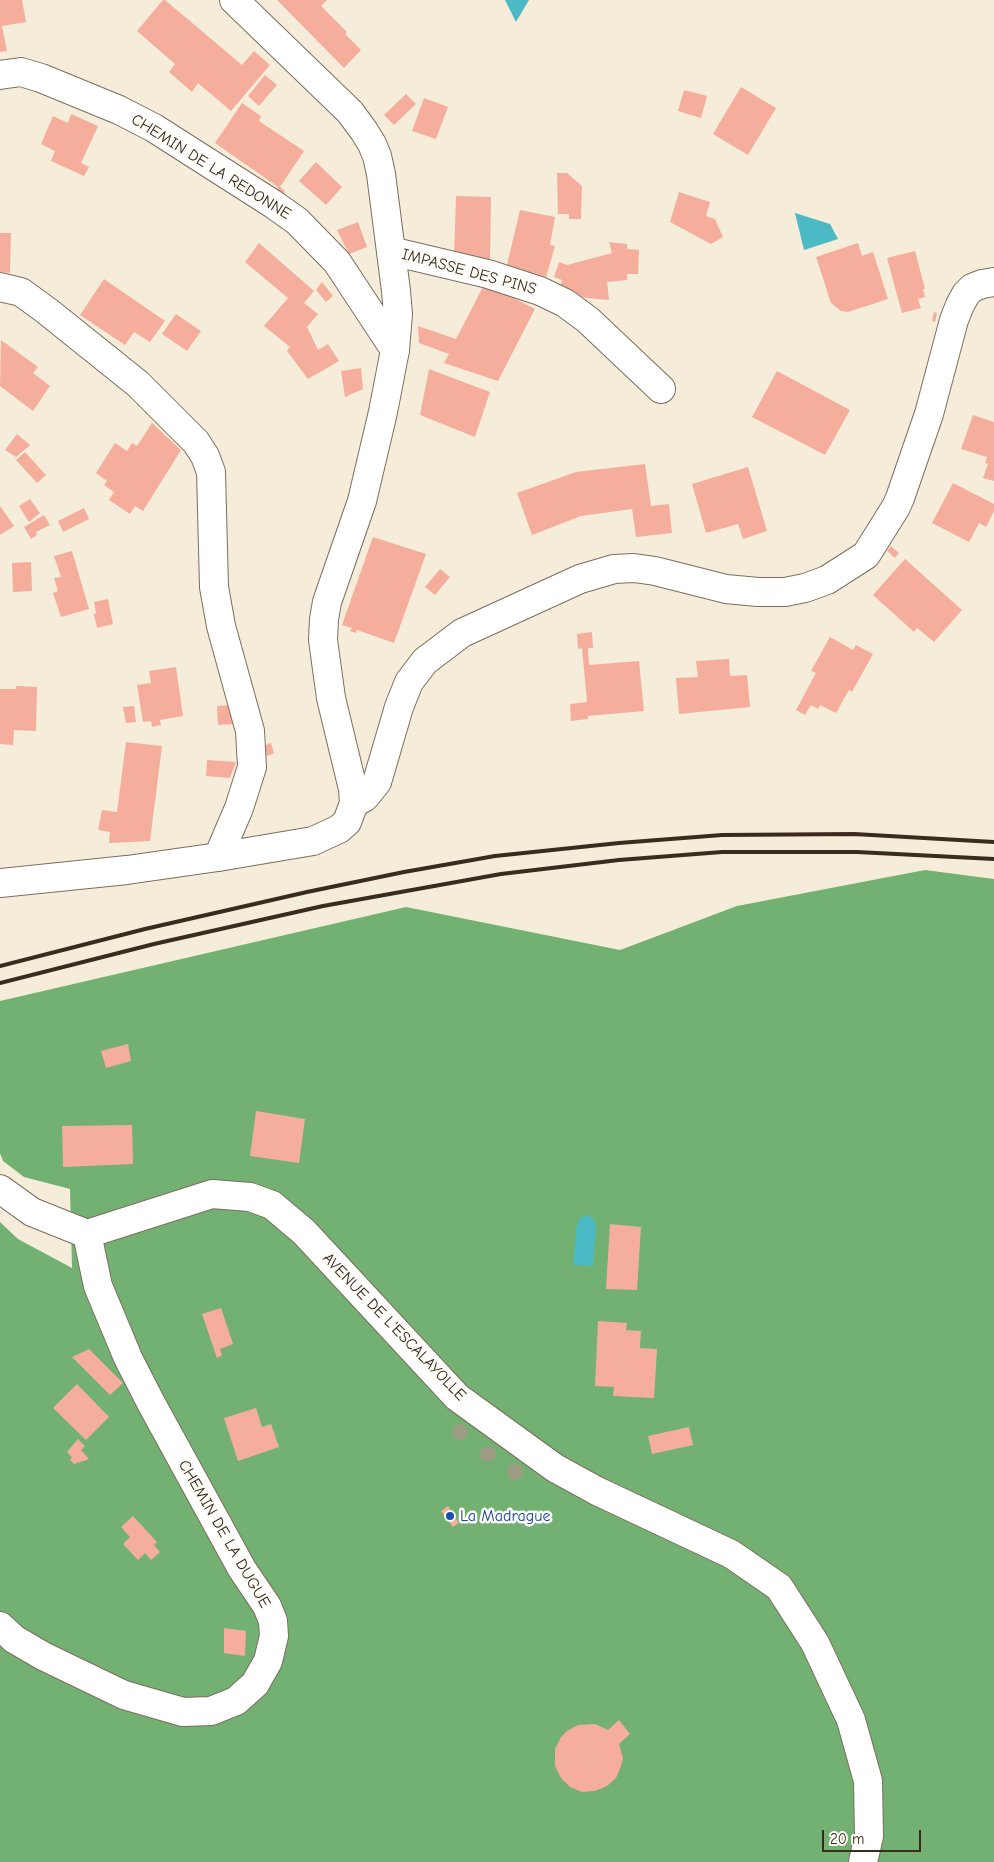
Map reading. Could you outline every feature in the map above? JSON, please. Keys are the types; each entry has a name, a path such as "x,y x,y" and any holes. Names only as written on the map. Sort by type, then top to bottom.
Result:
{"street":[{"path":"0,883 127,870 313,841 339,830 347,822 354,803 353,789 331,698 323,640 327,602 362,501 383,412 395,350 398,314 379,165 377,156 364,131 350,112 234,0"},
{"name":"CHEMIN DE LA REDONNE","path":"0,75 21,72 41,78 119,110 154,128 298,221 337,262 395,350"},
{"name":"IMPASSE DES PINS","path":"391,251 488,274 540,291 565,303 588,320 661,389"},
{"path":"354,803 365,797 378,782 399,707 409,682 425,661 462,633 580,579 614,569 634,568 655,571 726,589 785,592 805,588 827,580 866,555 900,498 930,414 954,320 960,305 972,288 994,282"},
{"path":"0,287 21,292 138,384 196,442 205,456 211,472 214,587 221,626 250,731 252,767 239,808 218,857"},
{"path":"0,1189 32,1212 88,1234"},
{"name":"AVENUE DE L'ESCALAYOLLE","path":"88,1234 212,1194 250,1197 272,1205 304,1232 457,1397 555,1468 597,1491 731,1554 779,1587 815,1643 851,1720 868,1781 869,1836 863,1862"},
{"name":"CHEMIN DE LA DUGUE","path":"0,1626 14,1639 43,1656 124,1695 183,1712 211,1710 236,1702 255,1684 268,1662 274,1636 274,1621 267,1606 242,1569 150,1403 128,1358 98,1286 88,1234"}],"green space":[{"path":"925,870 994,879 994,1862 0,1862 0,1222 18,1239 72,1268 70,1189 24,1177 3,1161 0,1153 0,1001 406,907 620,950 737,906"}],"water":[{"path":"505,0 529,0 516,22"},
{"path":"795,213 830,224 838,239 804,250"},
{"path":"586,1215 594,1219 596,1226 593,1266 573,1265 577,1224 580,1218"}],"building":[{"path":"0,0 22,0 26,22 2,26 7,51 0,52"},
{"path":"163,0 242,65 254,51 270,65 231,111 198,83 192,92 169,72 175,64 137,31"},
{"path":"277,0 327,0 321,6 347,32 345,34 361,50 344,68"},
{"path":"265,75 277,85 259,106 248,96"},
{"path":"741,87 776,108 748,155 713,134"},
{"path":"684,90 707,96 701,118 678,111"},
{"path":"406,94 416,104 394,125 384,115"},
{"path":"424,98 448,107 436,139 412,131"},
{"path":"242,103 261,116 259,121 304,151 280,187 285,191 282,197 274,193 278,187 215,143"},
{"path":"71,114 98,126 81,163 89,167 84,176 51,161 55,151 41,144 53,116 68,123"},
{"path":"316,162 342,187 326,205 299,181"},
{"path":"557,173 567,173 582,186 581,219 569,219 569,214 558,214"},
{"path":"679,192 710,202 706,216 715,219 723,237 711,244 670,222"},
{"path":"456,196 491,197 490,265 454,258"},
{"path":"520,210 555,217 550,245 555,246 546,277 507,265"},
{"path":"358,222 367,247 349,254 337,230"},
{"path":"0,233 11,233 10,273 0,272"},
{"path":"609,242 627,244 627,249 639,250 638,274 627,274 627,280 607,282 609,300 587,298 559,292 562,280 554,277 559,262 567,265 612,253"},
{"path":"259,243 314,291 304,303 318,314 307,327 318,350 328,344 339,361 308,379 287,351 290,347 264,326 288,298 245,262"},
{"path":"858,243 862,256 873,252 888,299 848,312 841,311 831,303 816,257"},
{"path":"915,251 925,289 923,289 925,297 918,299 921,308 902,313 887,258"},
{"path":"104,279 165,321 150,342 134,332 125,345 80,315"},
{"path":"322,282 333,296 326,302 316,290"},
{"path":"485,283 535,309 498,381 444,363 449,354 419,343 418,326 456,339"},
{"path":"934,312 937,313 935,322 932,321"},
{"path":"176,314 201,331 187,351 162,334"},
{"path":"1,340 38,367 33,373 50,386 33,411 0,386"},
{"path":"361,368 363,389 345,397 341,371"},
{"path":"429,369 490,392 475,437 420,415"},
{"path":"777,371 850,410 825,455 752,417"},
{"path":"973,415 994,422 994,481 983,478 988,464 985,463 987,457 961,449"},
{"path":"152,423 181,450 143,511 135,506 130,514 109,500 114,492 104,485 107,481 96,473 115,443 127,451 132,443 137,446"},
{"path":"17,434 30,445 16,457 5,450"},
{"path":"25,452 46,475 37,483 16,460"},
{"path":"645,464 651,506 669,504 672,533 636,537 632,509 581,516 532,535 517,493 576,472"},
{"path":"748,467 767,531 743,539 738,524 706,533 692,484"},
{"path":"953,483 994,504 994,511 986,527 979,523 969,542 932,523"},
{"path":"30,499 40,513 29,522 19,506"},
{"path":"0,506 14,526 0,535"},
{"path":"84,508 89,519 63,532 58,521"},
{"path":"44,515 50,525 36,532 37,535 31,539 24,527"},
{"path":"373,537 426,554 394,643 357,630 356,633 350,631 352,628 342,625"},
{"path":"891,546 899,553 895,558 887,551"},
{"path":"72,551 89,609 61,617 53,593 58,591 54,578 61,577 54,556"},
{"path":"905,559 962,610 934,642 917,628 914,632 873,595"},
{"path":"31,562 32,591 13,592 12,563"},
{"path":"440,569 450,577 435,595 425,587"},
{"path":"108,599 113,624 97,628 94,602"},
{"path":"592,632 593,648 588,648 589,665 639,661 644,711 588,716 588,719 571,721 570,704 587,702 582,648 578,649 577,634"},
{"path":"830,637 853,650 856,645 873,654 852,692 849,690 836,713 820,705 818,709 811,705 805,715 796,710 816,673 811,671"},
{"path":"729,659 730,676 747,675 750,707 679,714 676,678 698,677 696,661"},
{"path":"176,667 183,716 160,720 161,725 152,727 151,721 143,722 137,685 151,683 149,671"},
{"path":"16,686 37,687 36,731 14,730 13,745 0,744 0,689 16,689"},
{"path":"233,705 237,724 218,725 217,706"},
{"path":"134,706 136,722 126,723 123,707"},
{"path":"126,742 162,746 150,841 109,843 110,832 98,830 102,810 117,812"},
{"path":"271,743 274,753 267,756 263,746"},
{"path":"207,760 236,762 230,778 206,776"},
{"path":"128,1044 131,1061 106,1068 101,1051"},
{"path":"256,1111 305,1119 299,1163 250,1156"},
{"path":"132,1125 133,1164 63,1167 62,1126"},
{"path":"610,1224 641,1227 637,1290 606,1289"},
{"path":"221,1308 233,1344 220,1349 222,1355 217,1358 202,1314"},
{"path":"598,1321 627,1323 626,1330 641,1331 640,1348 657,1349 654,1398 613,1396 614,1387 595,1386"},
{"path":"89,1349 123,1383 110,1395 72,1357"},
{"path":"77,1384 109,1417 86,1440 53,1408"},
{"path":"256,1408 262,1427 271,1424 279,1447 238,1461 224,1418"},
{"path":"689,1427 693,1445 652,1454 648,1436"},
{"path":"78,1439 85,1446 81,1450 89,1459 74,1464 70,1460 72,1457 67,1452"},
{"path":"448,1506 459,1523 453,1527 441,1511"},
{"path":"133,1516 157,1542 154,1545 160,1552 151,1560 145,1553 138,1560 123,1544 130,1537 121,1527"},
{"path":"224,1628 246,1631 245,1656 224,1653"},
{"path":"619,1720 630,1734 619,1744 623,1758 616,1778 607,1786 595,1791 582,1792 570,1787 561,1778 555,1766 555,1749 561,1737 578,1725 595,1724 608,1730"}],"railway":[{"path":"0,966 145,929 307,892 495,856 619,843 722,835 854,834 994,842"},
{"path":"0,983 154,944 323,906 501,874 619,860 722,852 857,852 994,859"}],"place":[{"name":"La Madrague","path":"450,1516"}]}
